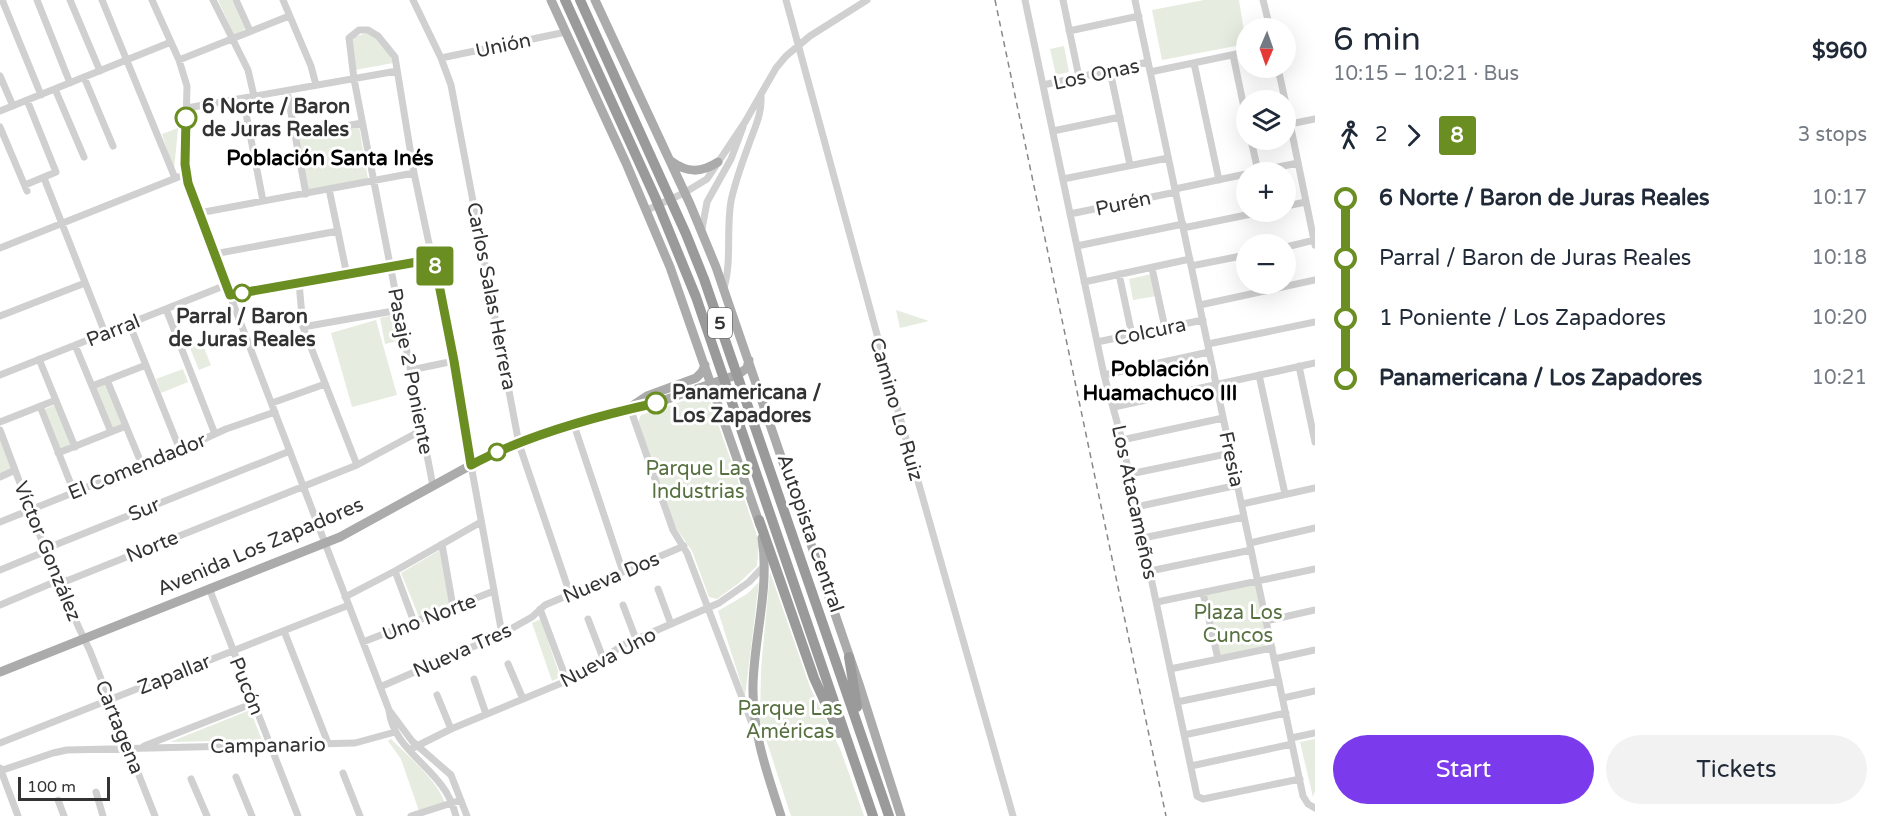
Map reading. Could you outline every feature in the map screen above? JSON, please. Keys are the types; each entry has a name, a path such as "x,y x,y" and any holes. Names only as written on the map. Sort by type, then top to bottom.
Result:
{"highway":[{"name":"Autopista Central","path":"565,0 687,273 873,816"},
{"name":"Autopista Central","path":"580,0 678,214 705,279 889,816"},
{"path":"759,520 814,678 858,771"},
{"path":"849,657 865,745"}],"main road":[{"path":"551,0 649,209 705,365 714,383 759,520 765,564 753,680 754,717 781,816"},
{"path":"595,0 668,159 681,194 702,232 902,816"},
{"path":"668,159 691,171 704,170 718,162"},
{"name":"Avenida Los Zapadores","path":"0,672 325,543 495,453 574,425 659,402 714,383 739,374 748,364"},
{"name":"Avenida Los Zapadores","path":"630,408 647,396 696,378 705,365"}],"street":[{"path":"37,0 70,83"},
{"path":"70,0 100,71"},
{"path":"102,0 175,178"},
{"path":"152,0 179,60 187,86 186,174 214,254 345,597 389,710 417,746 451,775 467,816"},
{"path":"213,0 250,76 254,96"},
{"path":"236,0 250,31"},
{"path":"283,0 311,66 316,85"},
{"name":"Carlos Salas Herrera","path":"413,0 441,58 453,94 519,444 570,594"},
{"name":"Camino Lo Ruiz","path":"786,0 891,386 1013,816"},
{"path":"702,232 707,202 731,159 745,122 776,68 798,44 867,0"},
{"name":"Los Atacameños","path":"1025,0 1104,375 1130,474 1197,794 1201,799 1300,779"},
{"path":"1063,0 1080,77"},
{"name":"Fresia","path":"1135,0 1303,796 1314,805"},
{"path":"1263,0 1267,18"},
{"path":"3,1 41,95"},
{"path":"179,60 289,16"},
{"path":"1069,31 1139,16"},
{"name":"Pasaje 2 Poniente","path":"397,71 394,53 378,36 368,30 359,30 352,34 349,44 354,79 433,486"},
{"name":"Unión","path":"441,58 566,32"},
{"path":"0,111 171,42"},
{"path":"1150,72 1236,54"},
{"path":"1233,55 1240,90"},
{"name":"Los Onas","path":"1043,85 1148,62"},
{"path":"1194,63 1219,180"},
{"path":"187,108 397,71 414,173 454,361 502,634"},
{"path":"1110,71 1130,165"},
{"path":"0,76 13,106"},
{"path":"84,77 113,146"},
{"path":"55,89 84,157"},
{"path":"287,91 306,194"},
{"path":"723,288 728,268 728,227 732,200 742,162 759,117 761,94"},
{"path":"243,98 263,201"},
{"path":"0,127 26,188 56,172 27,100"},
{"path":"1053,131 1120,117"},
{"path":"1296,123 1315,119"},
{"path":"649,209 706,179 745,122"},
{"path":"295,135 362,123"},
{"path":"1295,150 1315,242 1296,245"},
{"path":"1063,179 1168,158"},
{"path":"199,213 414,173"},
{"path":"0,248 186,174"},
{"name":"Purén","path":"1070,214 1236,176"},
{"path":"44,178 105,333"},
{"path":"329,189 347,275"},
{"path":"1296,204 1306,202"},
{"path":"1077,246 1236,216"},
{"path":"214,254 338,231"},
{"path":"1084,282 1152,267 1236,256"},
{"path":"230,295 449,257"},
{"path":"1152,267 1165,328"},
{"path":"1119,274 1132,335"},
{"path":"1200,305 1315,280"},
{"path":"0,316 85,283"},
{"path":"299,283 303,327 357,465"},
{"name":"Parral","path":"0,375 226,285"},
{"path":"166,309 215,434"},
{"path":"303,327 399,310"},
{"name":"Colcura","path":"1097,342 1203,320"},
{"path":"1104,375 1315,322"},
{"path":"129,323 180,450"},
{"path":"75,345 111,432"},
{"path":"39,359 75,447"},
{"path":"411,370 454,361"},
{"path":"1113,407 1315,363"},
{"path":"92,386 146,365"},
{"path":"1299,366 1315,442"},
{"path":"1259,375 1285,494"},
{"path":"107,380 142,465"},
{"path":"272,403 325,384"},
{"path":"0,422 56,400"},
{"path":"40,406 74,492"},
{"path":"630,408 673,530 684,546 758,737"},
{"name":"El Comendador","path":"0,522 215,434 275,412"},
{"path":"1122,440 1223,418"},
{"path":"574,425 623,572"},
{"path":"58,453 126,426"},
{"name":"Víctor González","path":"0,430 83,638"},
{"name":"Norte","path":"0,605 69,580 357,465 422,430"},
{"name":"Sur","path":"0,570 65,540 290,451"},
{"path":"1130,474 1231,453"},
{"path":"0,477 15,470"},
{"path":"1136,507 1238,485"},
{"path":"1242,504 1315,488"},
{"path":"1143,538 1244,518"},
{"path":"345,597 395,572 481,522"},
{"path":"1150,571 1315,528"},
{"path":"442,544 453,607"},
{"name":"Nueva Dos","path":"540,609 544,605 684,546"},
{"name":"Nueva Uno","path":"409,750 451,729 576,677 622,645 708,608 749,582 765,564"},
{"path":"1156,602 1315,569"},
{"path":"395,572 414,622"},
{"name":"Pucón","path":"209,588 298,816"},
{"path":"658,589 671,624"},
{"name":"Uno Norte","path":"363,642 494,591"},
{"path":"1203,593 1218,659"},
{"path":"623,604 636,639"},
{"name":"Zapallar","path":"0,743 349,605"},
{"path":"540,609 567,681"},
{"name":"Nueva Tres","path":"380,687 502,634 532,617 540,609"},
{"path":"1266,621 1315,610"},
{"path":"588,619 603,658"},
{"path":"284,631 328,743"},
{"name":"Cartagena","path":"83,638 155,816"},
{"path":"1170,669 1272,648"},
{"path":"1274,659 1315,650"},
{"path":"508,664 523,699"},
{"path":"474,679 486,714"},
{"path":"1178,702 1279,681"},
{"path":"1283,698 1315,691"},
{"path":"437,695 451,729"},
{"name":"Campanario","path":"139,748 254,703"},
{"path":"389,710 390,722 395,732 440,783 452,802 456,816"},
{"path":"1184,735 1286,712"},
{"name":"Campanario","path":"0,770 63,751 359,742 395,732"},
{"path":"1191,766 1292,741 1315,733"},
{"path":"0,770 18,816"},
{"path":"343,773 360,816"},
{"path":"236,777 252,816"},
{"path":"191,779 207,816"},
{"path":"96,792 103,816"},
{"path":"58,800 64,816"},
{"path":"411,816 461,800"}],"green space":[{"path":"218,0 232,0 245,29 234,35"},
{"path":"1204,0 1239,0 1242,18 1236,18 1236,46 1162,60 1152,10"},
{"path":"368,33 384,45 393,63 355,70 351,41 356,36"},
{"path":"1064,46 1069,72 1056,75 1050,49"},
{"path":"359,126 368,179 307,190 298,137"},
{"path":"178,128 174,170 162,134"},
{"path":"1152,274 1157,296 1133,300 1129,279"},
{"path":"896,310 929,321 900,328"},
{"path":"393,315 398,341 385,344 380,318"},
{"path":"376,320 397,395 352,407 331,333"},
{"path":"202,343 211,365 199,370 190,348"},
{"path":"183,369 188,382 161,393 156,379"},
{"path":"107,381 123,425 111,429 94,386"},
{"name":"Parque Las Industrias","path":"704,394 709,398 759,541 757,566 717,599 709,597 692,551 674,525 638,422 641,415"},
{"path":"57,404 72,444 58,450 43,410"},
{"path":"0,437 13,469 0,474"},
{"path":"440,550 450,605 419,617 401,573"},
{"name":"Parque Las Américas","path":"770,572 810,687 841,751 864,816 791,816 760,721 761,670"},
{"path":"759,582 745,696 718,611 747,594"},
{"name":"Plaza Los Cuncos","path":"1257,584 1269,647 1219,657 1204,594"},
{"path":"541,619 560,677 552,681 532,623"},
{"path":"250,710 262,740 170,742"},
{"path":"391,739 429,777 445,803 419,811 401,759 388,741"},
{"path":"1315,739 1315,791 1313,797 1300,742"}],"railway":[{"path":"995,0 1166,816"}],"bus line":[{"name":"8","path":"186,118 185,164 188,183 230,295 434,259 471,465 506,448 556,431 630,408 656,403"}],"place":[{"name":"6 Norte / Baron de Juras Reales","path":"186,118"},
{"name":"Parral / Baron de Juras Reales","path":"242,293"},
{"name":"Panamericana / Los Zapadores","path":"656,403"}],"district":[{"name":"Población Santa Inés","path":"330,158"},
{"name":"Población Huamachuco III","path":"1160,381"}]}
